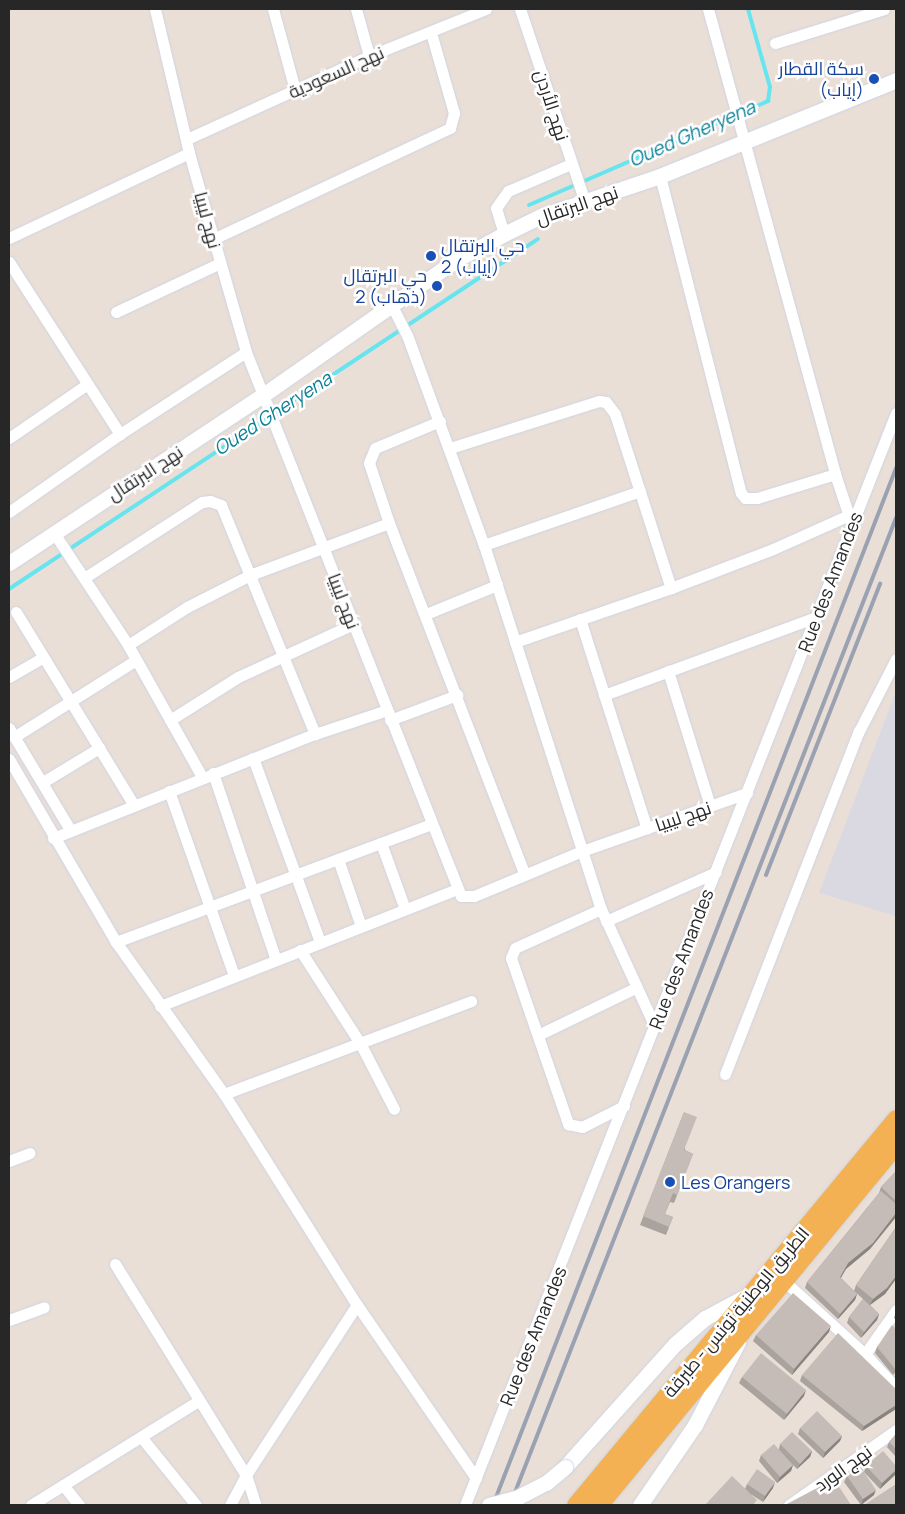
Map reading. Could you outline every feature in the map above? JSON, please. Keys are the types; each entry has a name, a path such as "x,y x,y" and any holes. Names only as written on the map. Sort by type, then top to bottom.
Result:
{"main road":[{"name":"الطريق الوطنية تونس - طبرقة","path":"576,1505 896,1119"},
{"name":"الطريق الوطنية تونس - طبرقة","path":"598,1505 896,1143"}],"street":[{"name":"نهج ليبيا","path":"156,9 186,139 246,352 461,896 469,898 582,851 747,794"},
{"path":"273,9 295,90"},
{"path":"356,9 369,56"},
{"name":"نهج السعودية","path":"186,139 369,56 431,33 486,9"},
{"name":"نهج الأردن","path":"520,9 584,200"},
{"path":"515,642 671,588 851,520 835,474 708,9"},
{"path":"775,43 884,9"},
{"path":"213,239 450,128 454,113 431,33"},
{"name":"نهج البرتقال","path":"9,563 57,538 265,400 391,304 456,260 540,216 660,176 744,138 896,80"},
{"path":"9,238 190,153"},
{"path":"504,234 496,208 508,190 571,164"},
{"path":"660,176 741,493 745,498 757,498 835,474"},
{"path":"9,262 86,385 120,434"},
{"path":"116,312 220,264"},
{"path":"391,304 407,335 484,545 601,909 655,1027"},
{"path":"9,512 120,434 246,352"},
{"path":"9,438 86,385"},
{"path":"450,448 599,401 606,402 615,414 671,588"},
{"name":"Rue des Amandes","path":"465,1505 747,794 816,617 851,520 896,413"},
{"path":"440,421 375,448 370,455 371,470 389,523 426,614 525,875"},
{"path":"484,545 640,491"},
{"path":"81,574 202,502 210,501 221,505 315,734"},
{"path":"128,645 187,608 250,575 389,523"},
{"path":"57,538 128,645 170,720 207,775 253,890 276,960"},
{"path":"426,614 497,585"},
{"path":"16,612 134,805"},
{"path":"604,694 816,617"},
{"path":"580,619 647,828"},
{"path":"170,720 238,677 353,624"},
{"path":"9,677 43,657"},
{"path":"725,1074 859,731 896,659"},
{"path":"71,831 12,732 70,702 136,660"},
{"path":"668,671 710,806"},
{"path":"53,838 207,775 315,734 457,696"},
{"path":"43,782 99,748"},
{"path":"253,758 320,942"},
{"path":"10,763 116,942 224,1094 357,1305 476,1478"},
{"path":"169,791 208,907 234,976"},
{"path":"116,942 431,824"},
{"path":"381,843 405,909"},
{"path":"338,858 361,926"},
{"path":"606,920 716,872"},
{"path":"160,1006 457,889"},
{"path":"601,909 512,951 513,966 540,1034 572,1127 582,1127 624,1106"},
{"path":"300,950 360,1043 394,1109"},
{"path":"540,1034 636,988"},
{"path":"224,1094 471,1001"},
{"path":"9,1161 30,1154"},
{"path":"115,1264 198,1401 246,1475 256,1505"},
{"path":"783,1280 865,1354 896,1388"},
{"path":"489,1505 518,1497 546,1482 565,1467 675,1344 705,1318 752,1293"},
{"path":"230,1505 246,1475 357,1305"},
{"path":"9,1320 44,1307"},
{"path":"865,1354 896,1310"},
{"path":"640,1505 695,1425 753,1316"},
{"path":"31,1505 142,1438 198,1401"},
{"name":"نهج الورد","path":"789,1505 896,1430"},
{"path":"142,1438 196,1505"},
{"path":"63,1485 79,1505"}],"shaded area":[{"path":"896,691 896,916 819,893"}],"building":[{"name":"Les Orangers","path":"684,1112 697,1117 684,1150 693,1154 677,1195 673,1193 665,1214 673,1217 669,1227 643,1216"},
{"path":"896,1171 896,1201 881,1187"},
{"path":"881,1191 896,1204 896,1213 873,1243 848,1263 840,1277 857,1294 840,1314 807,1282"},
{"path":"896,1227 896,1276 887,1288 873,1299 856,1285"},
{"path":"793,1293 831,1326 794,1369 756,1335"},
{"path":"863,1299 879,1314 864,1332 849,1317"},
{"path":"892,1325 896,1329 895,1369 877,1347"},
{"path":"838,1333 896,1389 896,1405 864,1426 802,1375"},
{"path":"761,1353 806,1390 787,1414 742,1377"},
{"path":"817,1411 842,1436 825,1452 800,1428"},
{"path":"792,1432 812,1451 800,1464 780,1444"},
{"path":"896,1434 896,1449 889,1442"},
{"path":"774,1444 793,1465 780,1477 761,1455"},
{"path":"883,1451 896,1466 896,1470 882,1483 866,1466"},
{"path":"860,1466 876,1490 863,1499 847,1476"},
{"path":"757,1469 775,1482 765,1496 747,1484"},
{"path":"732,1476 757,1500 753,1505 705,1505"},
{"path":"834,1479 851,1505 785,1505"},
{"path":"896,1484 896,1505 864,1505"}],"waterway":[{"name":"Oued Gheryena","path":"529,205 768,101 770,87 748,9"},
{"name":"Oued Gheryena","path":"9,589 538,239"}],"railway":[{"path":"493,1505 896,468"},
{"path":"510,1505 896,518"},
{"path":"766,875 880,584"}],"place":[{"name":"سكة القطار (إياب)","path":"874,79"},
{"name":"حي البرتقال 2 (إياب)","path":"431,256"},
{"name":"حي البرتقال 2 (ذهاب)","path":"437,286"},
{"name":"Les Orangers","path":"670,1182"}]}
